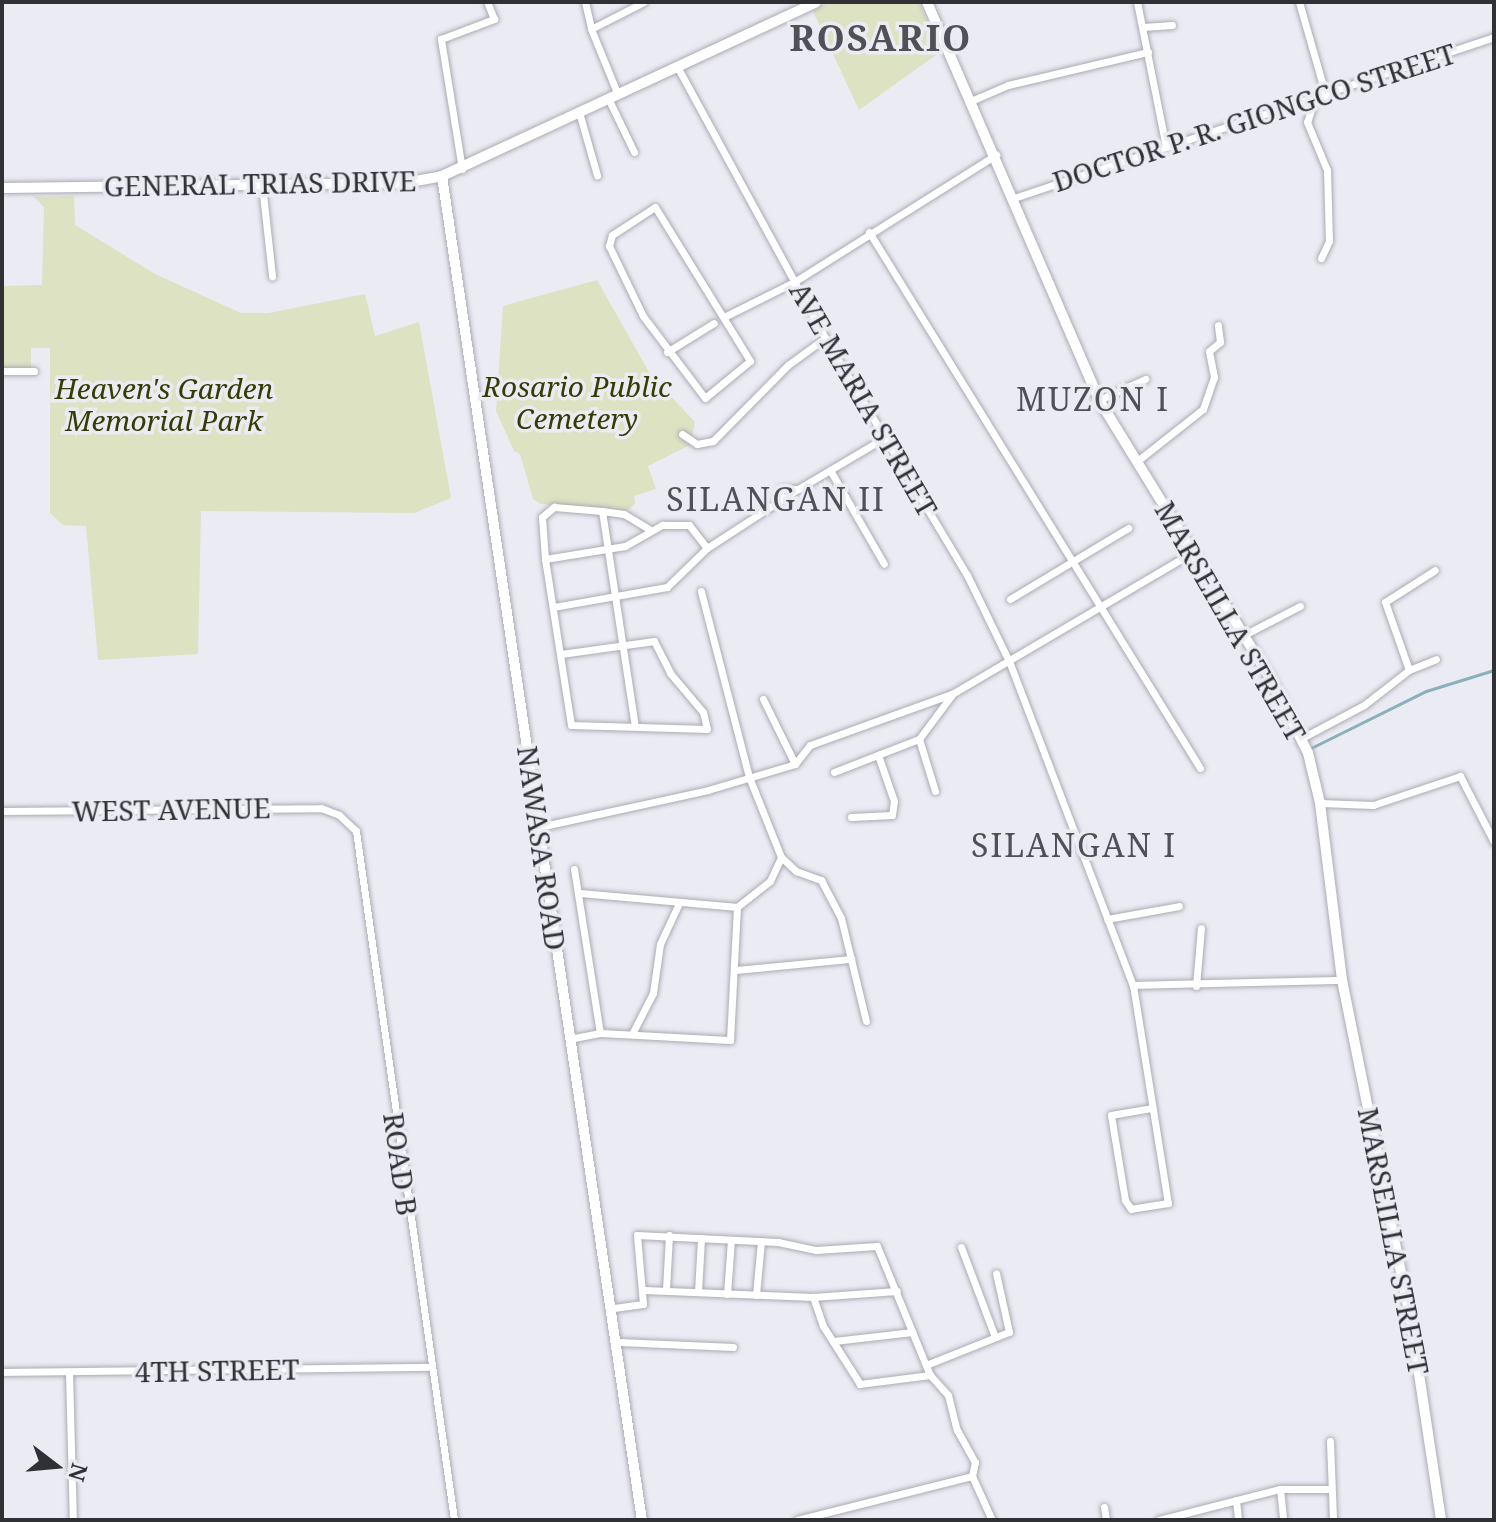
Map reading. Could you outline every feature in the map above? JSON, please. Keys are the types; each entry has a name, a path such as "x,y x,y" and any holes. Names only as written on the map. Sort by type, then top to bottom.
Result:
{"main road":[{"name":"GENERAL TRIAS DRIVE","path":"2,188 404,183 442,176 579,112 679,70 816,2"},
{"name":"MARSEILLA STREET","path":"927,2 996,155 1099,400 1244,635 1302,738 1320,803 1342,980 1411,1321 1441,1520"},
{"name":"NAWASA ROAD","path":"442,176 569,1039 614,1308 642,1520"}],"street":[{"path":"462,169 441,39 494,19 487,2"},
{"path":"585,2 613,97 634,152"},
{"path":"591,29 644,2"},
{"path":"1137,2 1166,147"},
{"path":"1299,2 1326,96"},
{"path":"1143,27 1172,25"},
{"name":"DOCTOR P. R. GIONGCO STREET","path":"1014,198 1314,101 1494,37"},
{"path":"971,101 1008,85 1148,52"},
{"name":"AVE MARIA STREET","path":"679,70 825,338 967,575 1009,661 1133,985 1168,1203 1131,1209 1125,1200 1111,1115 1152,1108"},
{"path":"1314,101 1307,122 1327,170 1329,241 1321,258"},
{"path":"579,112 597,175"},
{"path":"724,317 794,282 869,232 996,155"},
{"path":"262,185 272,276"},
{"path":"655,207 750,361 705,398 667,352 609,246 612,235 655,207"},
{"path":"869,232 1200,768"},
{"path":"667,352 714,323"},
{"path":"1136,462 1203,409 1214,377 1209,351 1220,342 1218,325"},
{"path":"682,434 697,444 713,441 788,365 825,338"},
{"path":"2,371 34,371"},
{"path":"1099,400 1145,379"},
{"path":"553,607 667,587 707,548 775,502 789,500 798,489 886,437"},
{"path":"830,470 884,564"},
{"path":"775,502 782,489 798,489"},
{"path":"561,654 621,643 654,641 707,723 707,729 571,725 545,559 542,517 548,510 602,511 624,514 649,529 689,525 707,548"},
{"path":"602,511 605,549 635,726"},
{"path":"1010,599 1128,528"},
{"path":"545,559 605,549 640,539 649,529"},
{"path":"539,827 795,764 810,745 952,694 1099,602 1193,552"},
{"path":"1409,670 1385,602 1435,570"},
{"path":"701,591 749,777 781,857 796,871 821,880 841,918 866,1021"},
{"path":"1244,635 1300,606"},
{"path":"1302,738 1364,705 1409,670 1436,659"},
{"path":"834,772 919,739 952,694"},
{"path":"763,699 795,764"},
{"path":"919,739 935,791"},
{"path":"851,817 892,815 894,801 878,755"},
{"path":"1320,803 1373,805 1460,776 1494,842"},
{"name":"WEST AVENUE","path":"2,811 321,808 339,815"},
{"name":"ROAD B","path":"339,815 356,831 454,1520"},
{"path":"580,893 737,907 770,881 781,857"},
{"path":"574,869 600,1033"},
{"path":"632,1034 653,993 660,944 679,903"},
{"path":"1107,919 1179,906"},
{"path":"569,1039 600,1033 728,1041 733,1034 737,907"},
{"path":"1196,986 1201,928"},
{"path":"736,970 851,959"},
{"path":"1133,985 1196,986 1342,980"},
{"path":"614,1308 643,1304 637,1235 761,1241 816,1250 877,1246 930,1375 948,1395 957,1430 975,1462 972,1476 992,1520"},
{"path":"666,1289 669,1235"},
{"path":"698,1292 701,1238"},
{"path":"727,1294 731,1240"},
{"path":"756,1295 761,1241"},
{"path":"961,1247 995,1337"},
{"path":"926,1365 1011,1328 996,1273"},
{"path":"644,1290 813,1297 897,1291"},
{"path":"813,1297 834,1341 860,1384 930,1375"},
{"path":"834,1341 912,1332"},
{"path":"619,1342 733,1347"},
{"name":"4TH STREET","path":"2,1372 432,1367"},
{"path":"69,1372 73,1520"},
{"path":"1330,1441 1333,1520"},
{"path":"797,1520 825,1518 972,1476"},
{"path":"1159,1520 1280,1489 1330,1489"},
{"path":"1280,1489 1283,1520"},
{"path":"1236,1500 1238,1520"},
{"path":"1104,1507 1106,1520"}],"green space":[{"path":"829,2 919,2 940,52 859,110 812,9"},
{"name":"Heaven's Garden Memorial Park","path":"74,196 75,225 155,274 241,313 269,313 365,294 375,336 419,322 451,498 414,513 201,511 198,654 98,660 86,526 63,525 50,513 50,348 31,348 31,368 2,369 2,286 42,285 44,207 34,197"},
{"name":"Rosario Public Cemetery","path":"597,280 650,374 695,422 690,445 648,466 656,489 634,496 635,504 627,511 541,504 533,499 520,454 514,451 496,411 503,306"}],"waterway":[{"path":"1311,748 1426,691 1494,670"}],"district":[{"name":"ROSARIO","path":"881,38"},
{"name":"MUZON I","path":"1093,399"},
{"name":"SILANGAN II","path":"776,499"},
{"name":"SILANGAN I","path":"1074,845"}]}
